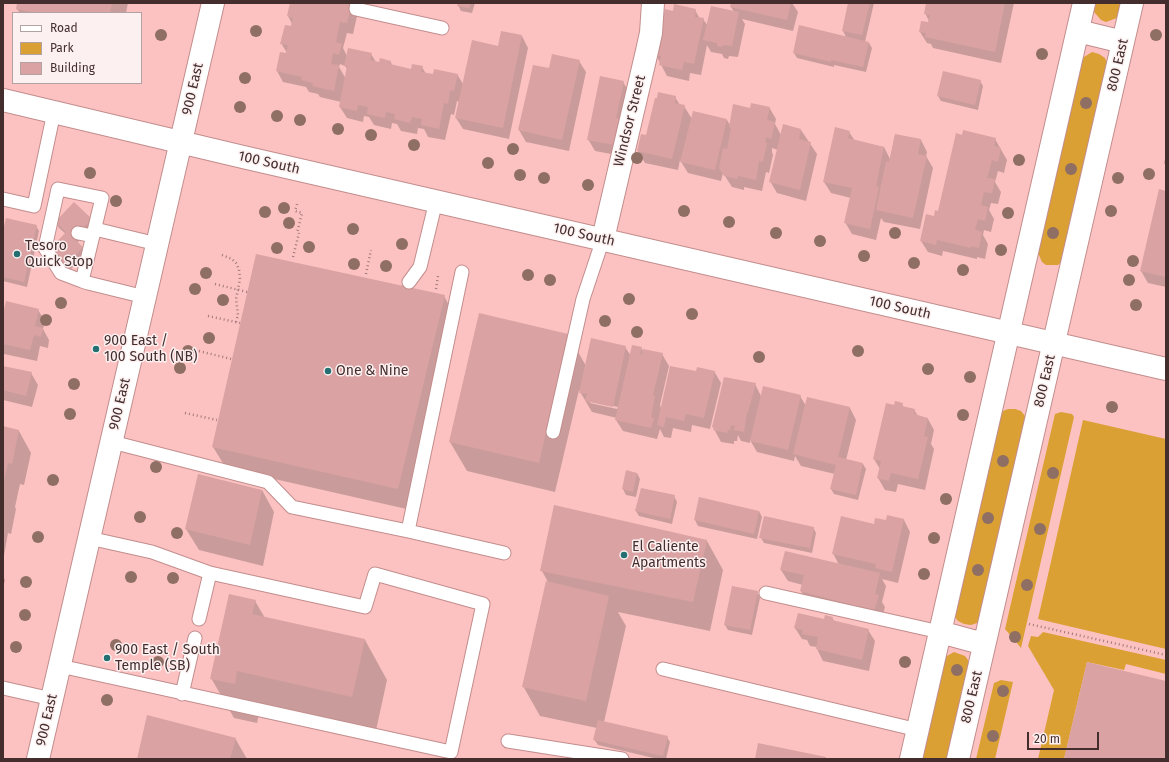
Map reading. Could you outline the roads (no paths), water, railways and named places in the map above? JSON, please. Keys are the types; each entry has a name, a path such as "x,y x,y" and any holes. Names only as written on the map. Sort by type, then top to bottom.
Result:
{"street":[{"name":"900 East","path":"38,759 213,3"},
{"name":"Windsor Street","path":"603,239 647,51 652,27 653,3"},
{"path":"911,759 1084,3"},
{"name":"800 East","path":"958,759 1132,3"},
{"path":"1078,31 1123,42"},
{"name":"100 South","path":"3,100 1166,369"},
{"path":"940,632 984,644"}],"lane":[{"path":"357,3 356,9 442,28"},
{"path":"34,206 54,112"},
{"path":"82,281 102,198 58,189 54,211 56,228 45,248 61,273 82,281 145,297"},
{"path":"3,199 54,211"},
{"path":"410,282 420,267 436,201"},
{"path":"78,233 94,233 157,244"},
{"path":"553,432 583,299 603,239"},
{"path":"408,531 462,272"},
{"path":"112,442 268,482 292,507 504,553"},
{"path":"60,666 451,752 483,604 375,574 365,607 210,573 152,552 89,538"},
{"path":"199,620 210,573"},
{"path":"766,592 940,632"},
{"path":"182,694 195,638"},
{"path":"663,669 918,730"},
{"path":"3,688 52,699"},
{"path":"508,741 622,759"}],"place":[{"name":"Tesoro Quick Stop","path":"17,254"},
{"name":"900 East / 100 South (NB)","path":"96,349"},
{"name":"One & Nine","path":"328,371"},
{"name":"El Caliente Apartments","path":"624,555"},
{"name":"900 East / South Temple (SB)","path":"107,658"}]}
